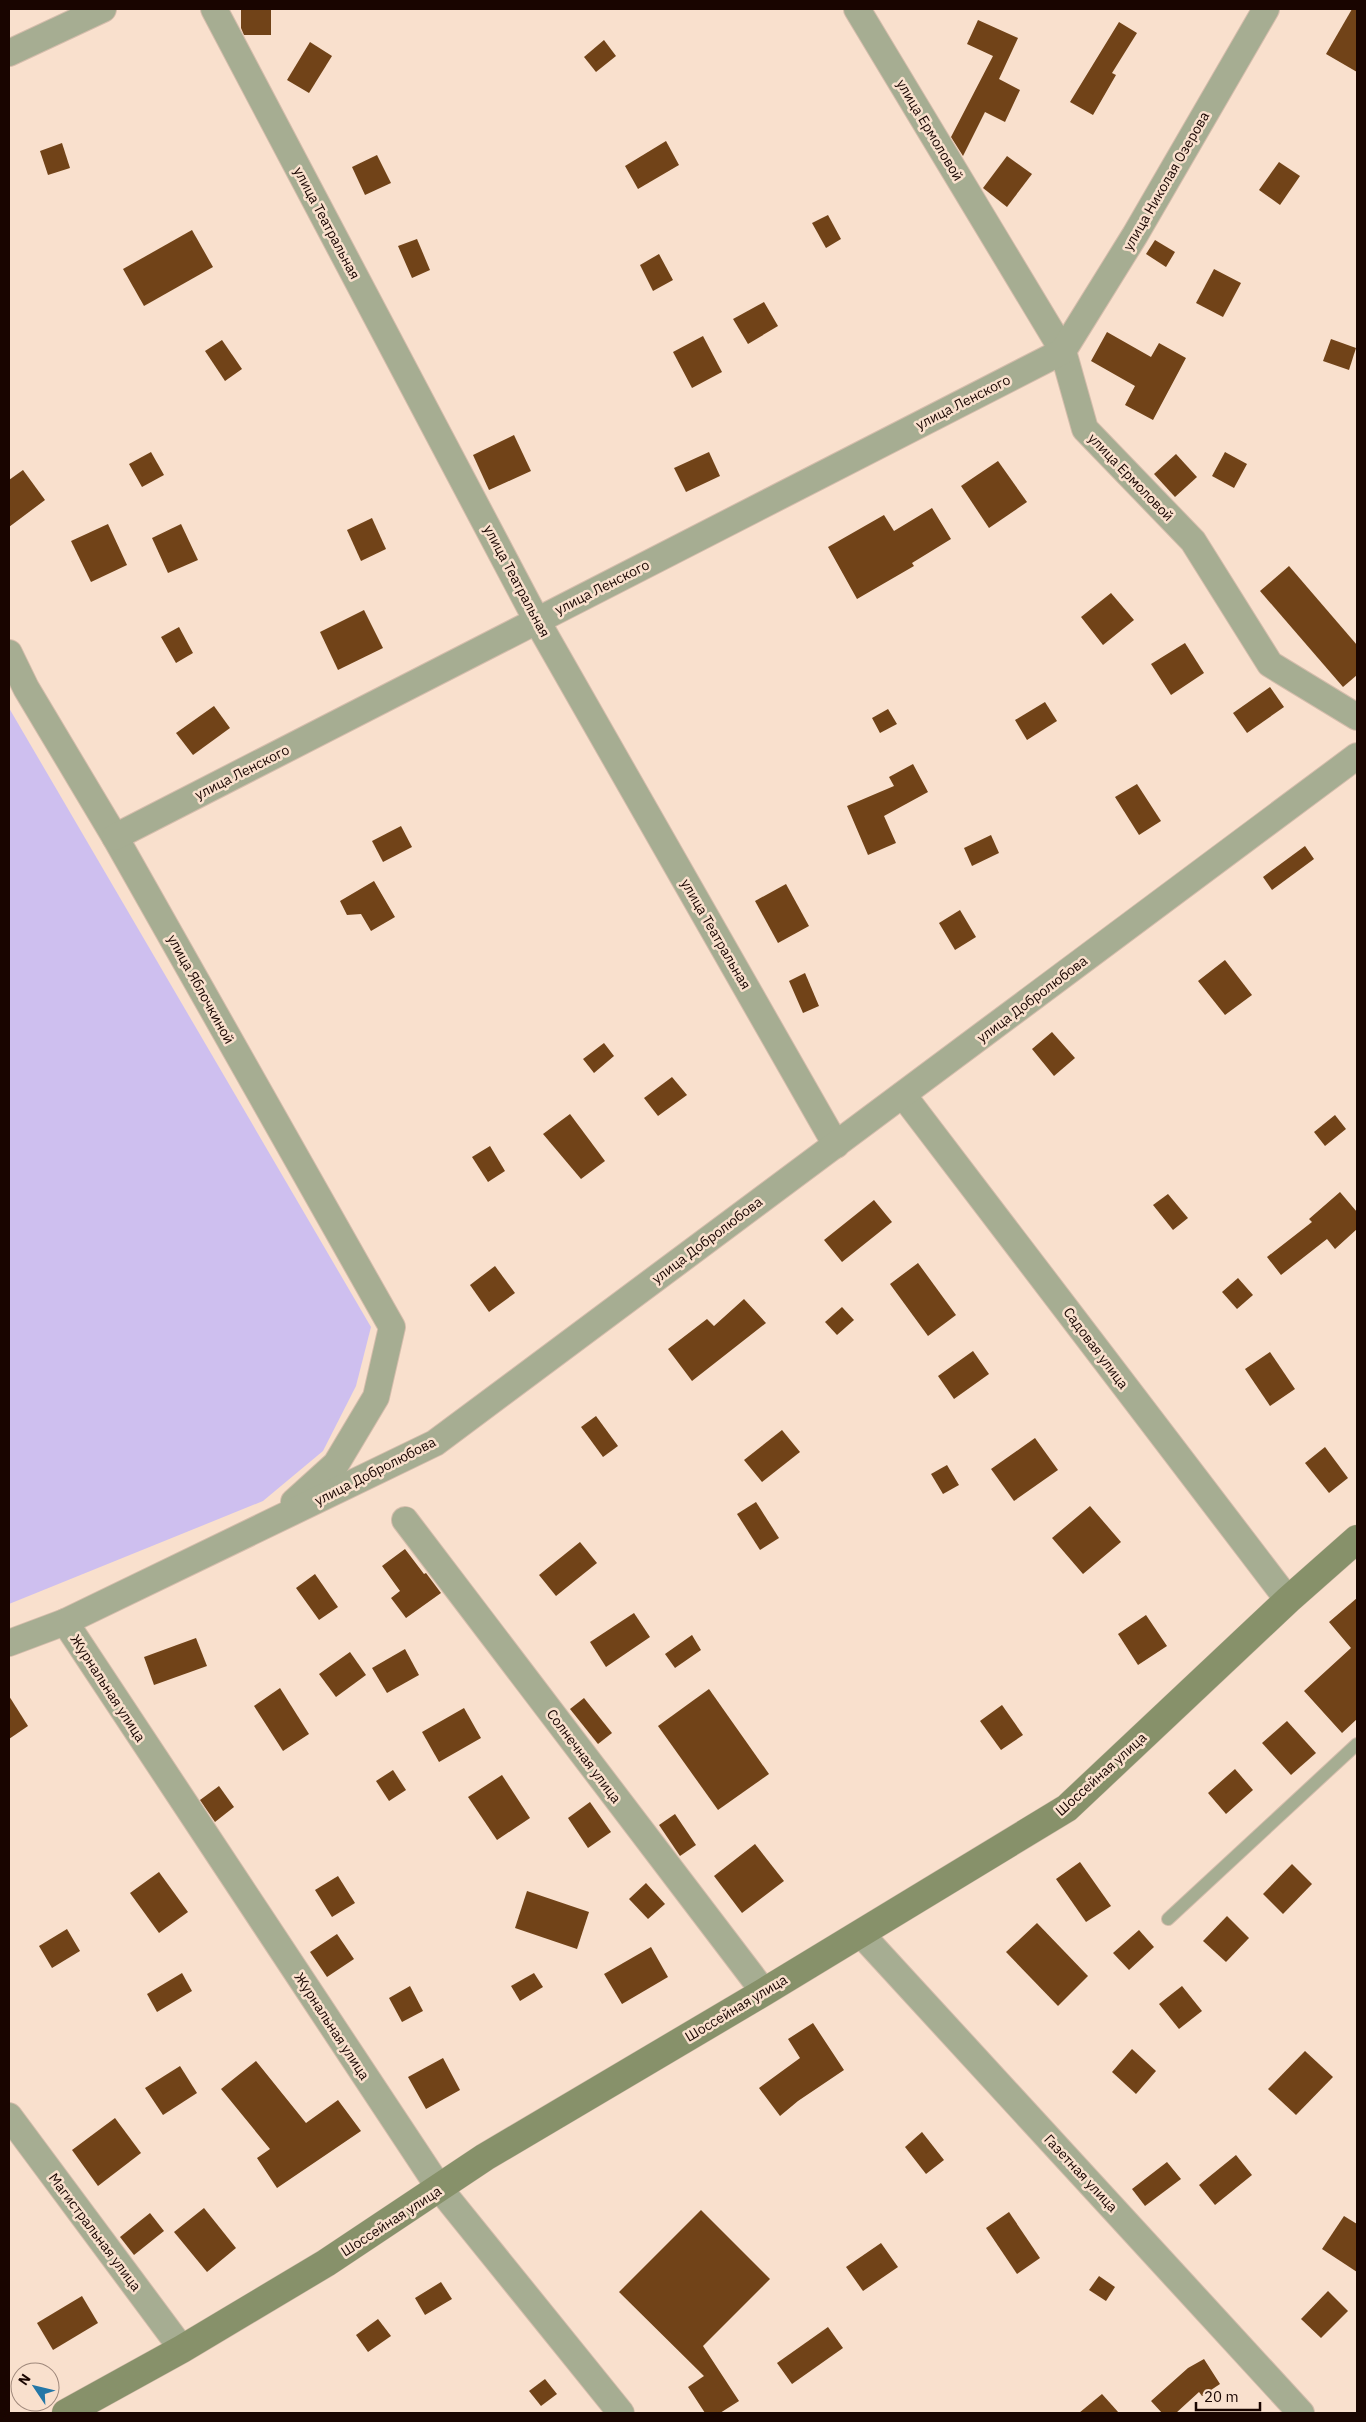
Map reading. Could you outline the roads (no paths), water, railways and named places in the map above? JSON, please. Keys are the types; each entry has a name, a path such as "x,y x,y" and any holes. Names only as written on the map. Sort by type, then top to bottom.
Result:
{"main road":[{"name":"Шоссейная улица","path":"66,2413 182,2349 326,2263 498,2149 861,1934 1067,1808 1288,1600 1357,1539"}],"street":[{"path":"9,53 103,9"},
{"name":"улица Театральная","path":"214,9 537,620 836,1145"},
{"name":"улица Ермоловой","path":"857,9 1063,351 1085,429 1193,542 1270,664 1357,717"},
{"name":"улица Николая Озерова","path":"1063,351 1135,235 1266,9"},
{"name":"улица Ленского","path":"115,837 1063,351"},
{"name":"улица Яблочкиной","path":"9,653 26,688 115,837 392,1327 376,1397 336,1464 274,1522"},
{"name":"улица Добролюбова","path":"9,1643 65,1622 435,1443 1357,756"},
{"name":"Садовая улица","path":"904,1095 1288,1600"},
{"name":"Солнечная улица","path":"405,1520 764,1992"},
{"name":"Журнальная улица","path":"65,1622 440,2189 621,2413"},
{"name":"Газетная улица","path":"861,1934 1301,2413"},
{"name":"Магистральная улица","path":"9,2116 182,2349"}],"lane":[{"path":"1168,1919 1357,1744"}]}
